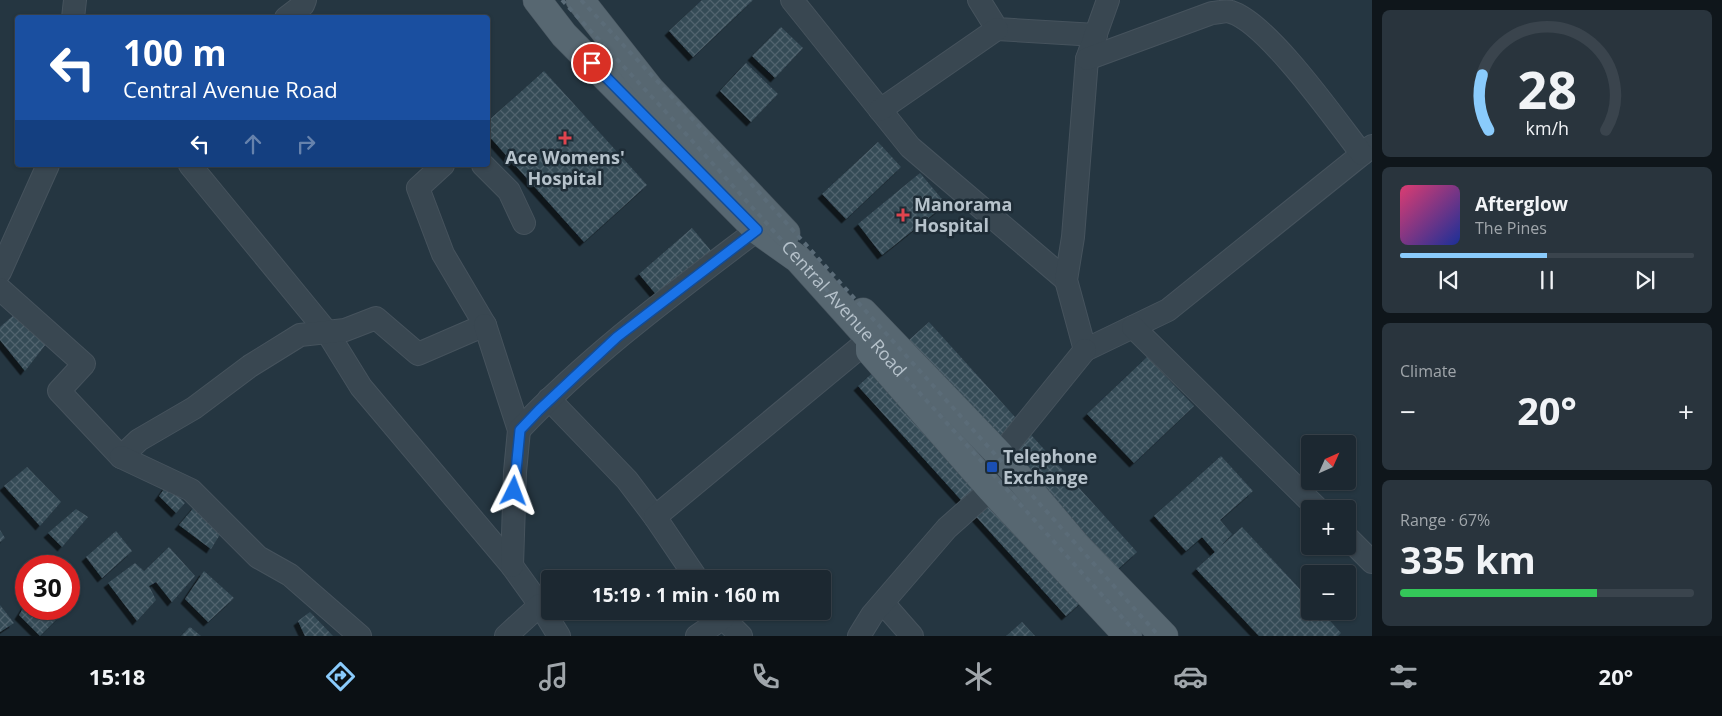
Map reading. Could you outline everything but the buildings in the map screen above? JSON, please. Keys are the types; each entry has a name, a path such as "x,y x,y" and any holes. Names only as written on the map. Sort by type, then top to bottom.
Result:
{"main road":[{"name":"Central Avenue Road","path":"537,0 564,35 757,230 798,259 870,338 870,351 991,489 1128,636"},
{"path":"580,0 650,89 1000,455 1077,546 1164,636"}],"street":[{"path":"73,15 75,0"},
{"path":"792,0 910,147 1066,280"},
{"path":"979,0 998,29"},
{"path":"1085,350 1066,280 1073,237 1087,59 1108,0"},
{"path":"859,636 883,603 947,528 991,489 1000,455 1085,350 1168,310 1367,150 1297,70 1251,24 1230,11 1212,13 1087,59"},
{"path":"880,110 998,29 1096,35"},
{"path":"0,272 47,167"},
{"path":"192,167 327,332 361,388 512,566 540,605 559,636"},
{"path":"441,167 418,188 443,254 485,325 520,430 515,472 512,566"},
{"path":"486,167 509,191 524,222"},
{"path":"520,430 549,399 617,337 757,230"},
{"path":"0,289 84,364 59,391 121,457 191,490 258,557 290,575 360,636"},
{"path":"121,457 140,440 194,408 250,366 300,335 344,330 376,318 418,354 485,325"},
{"path":"1133,327 1309,500"},
{"path":"655,517 870,338"},
{"path":"549,399 626,480 655,517 691,570"},
{"path":"1356,546 1372,562"},
{"path":"883,603 912,636"},
{"path":"506,636 540,605"},
{"path":"697,636 715,620"},
{"path":"726,620 741,636"}],"railway":[{"path":"562,0 677,124 1139,636"},
{"path":"581,0 688,114 1159,636"}],"place":[{"name":"Ace Womens' Hospital","path":"565,138"},
{"name":"Manorama Hospital","path":"903,215"},
{"name":"Telephone Exchange","path":"992,467"}],"route":[{"path":"514,491 520,430 549,399 617,337 757,230 592,63"}]}
